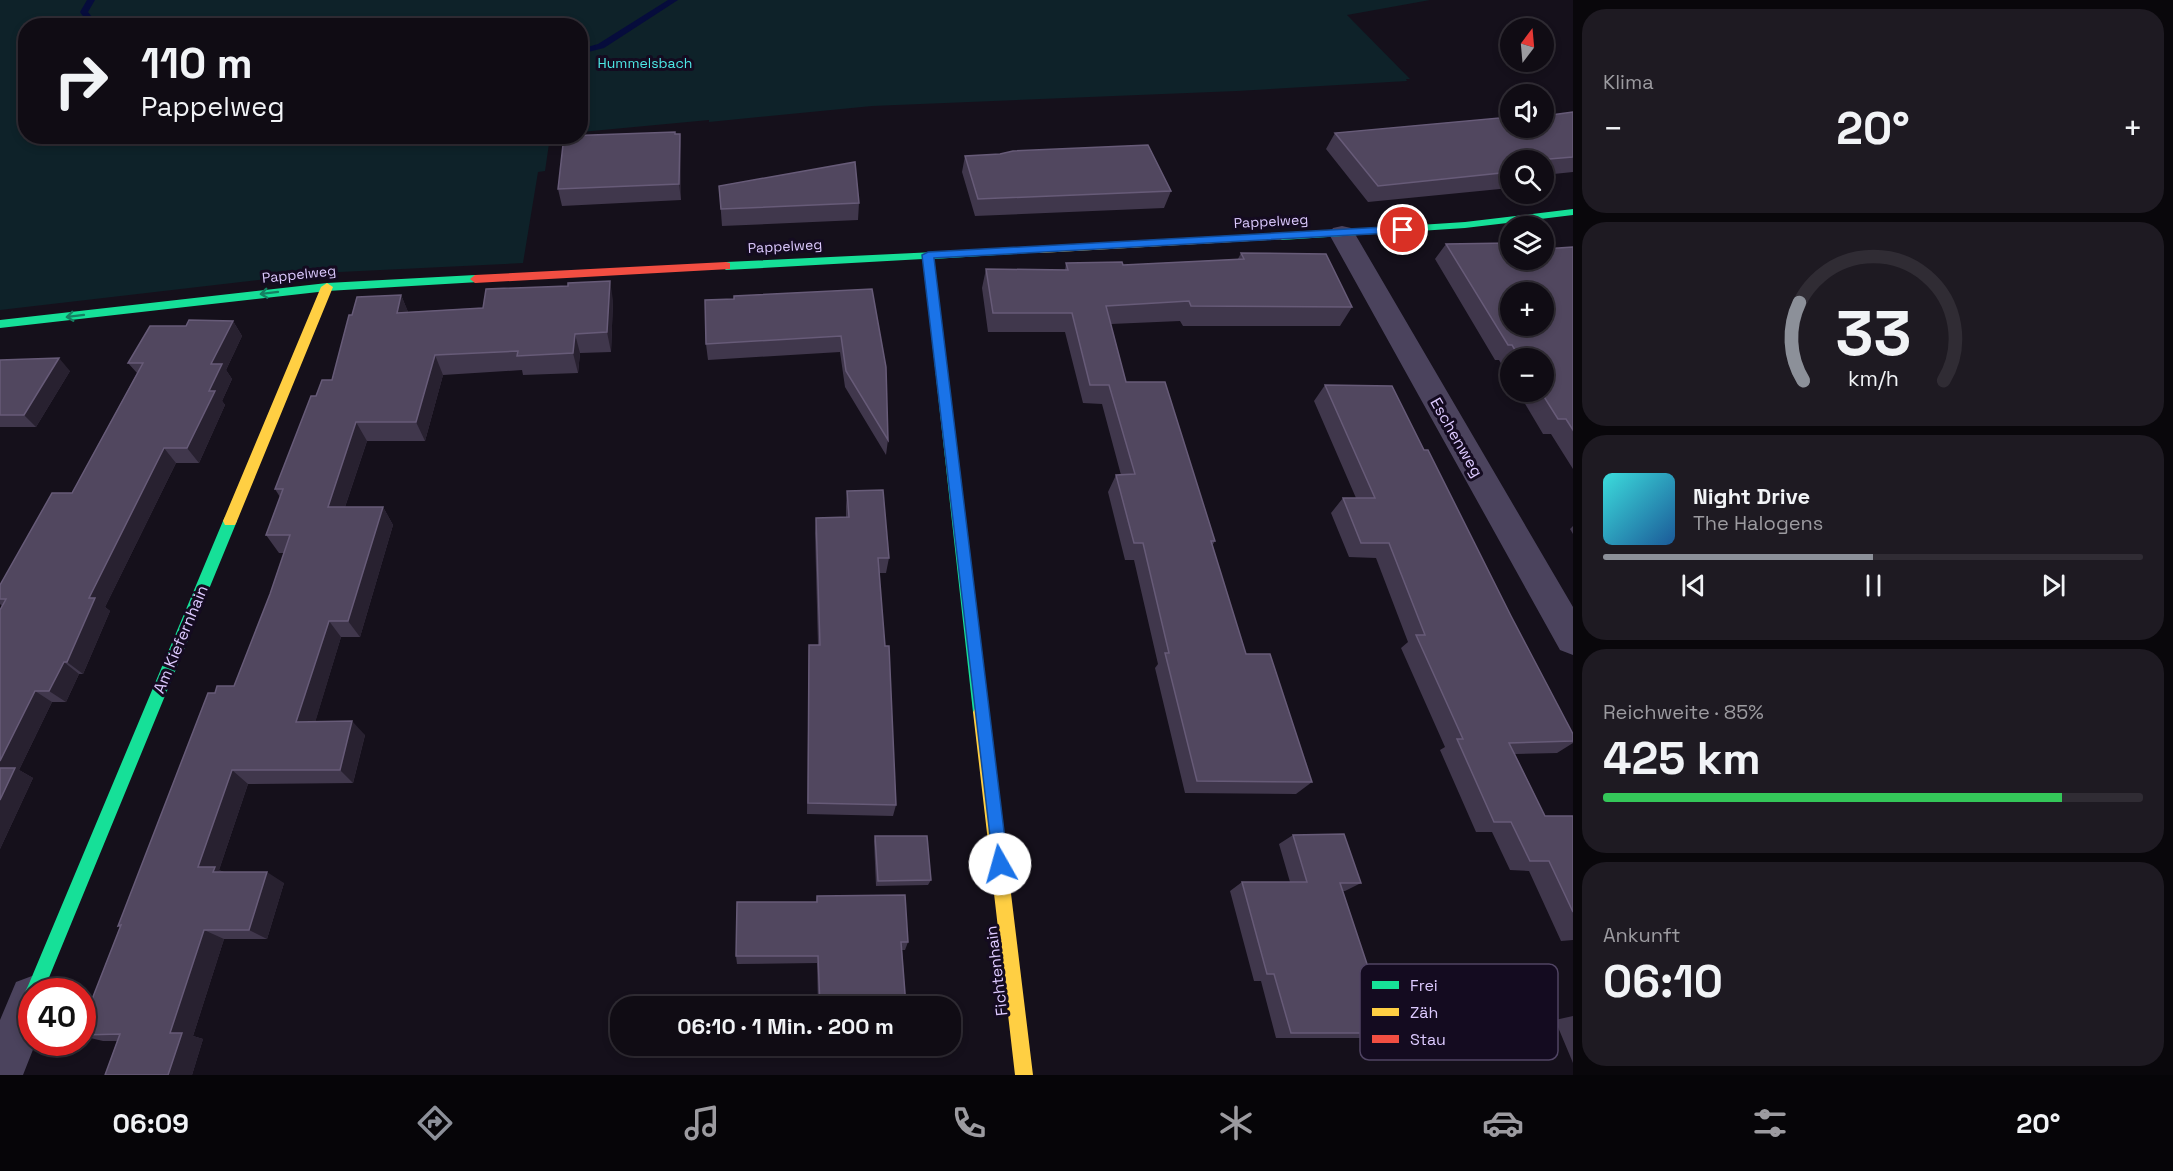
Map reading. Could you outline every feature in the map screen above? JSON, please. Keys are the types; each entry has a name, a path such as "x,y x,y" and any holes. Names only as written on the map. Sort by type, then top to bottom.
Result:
{"street":[{"name":"Pappelweg","path":"0,324 327,287 1342,234 1465,225 1573,212"},
{"name":"Eschenweg","path":"1342,234 1573,639"},
{"name":"Fichtenhain","path":"928,255 1024,1075"},
{"name":"Am Kiefernhain","path":"40,978 327,287"},
{"path":"0,1074 18,1031"}],"green space":[{"name":"Hummelsbach","path":"0,0 1430,0 1347,15 1410,79 1406,79 1407,81 1237,91 872,106 588,131 588,18 18,18 18,144 549,144 545,171 538,172 523,263 319,273 0,310"}],"building":[{"path":"1573,112 1573,157 1554,159 1554,150 1500,150 1500,173 1378,186 1335,133 1500,118 1500,138 1554,138 1554,115"},
{"path":"675,132 675,134 680,134 679,184 558,189 563,144 588,144 588,135"},
{"path":"1148,145 1171,191 978,199 965,156 1013,151"},
{"path":"855,162 859,203 721,209 719,186"},
{"path":"1500,243 1500,270 1554,270 1554,248 1573,247 1573,430 1566,419 1558,419 1547,402 1554,402 1554,348 1514,348 1512,345 1508,345 1502,336 1554,336 1554,282 1500,282 1500,332 1446,244"},
{"path":"1241,253 1326,254 1352,307 1191,306 1189,301 1106,306 1126,382 1165,382 1215,541 1211,541 1246,654 1270,654 1312,782 1197,781 1165,653 1169,653 1143,543 1134,543 1116,475 1135,474 1109,385 1090,385 1072,313 993,313 986,269 1068,270 1066,263 1122,262 1123,265 1244,259"},
{"path":"610,281 607,332 575,334 573,353 517,356 518,351 435,355 416,422 356,422 328,507 383,507 348,621 329,621 296,722 352,721 340,770 232,770 198,867 215,867 213,872 267,872 249,930 204,930 170,1033 182,1033 168,1075 105,1075 120,1034 96,1035 96,989 208,693 215,693 217,686 234,686 270,594 290,535 266,535 283,489 275,489 311,396 316,396 322,380 332,380 349,315 352,315 357,297 401,295 397,313 483,308 486,289 568,286 568,283"},
{"path":"872,289 886,367 888,440 846,371 841,336 706,344 705,300 734,299 734,296"},
{"path":"189,320 233,321 211,364 222,364 209,391 215,391 187,448 164,448 89,598 95,598 67,662 64,662 49,691 35,691 0,761 0,610 6,599 0,599 0,585 52,493 72,493 143,363 128,363 150,326 186,326"},
{"path":"59,358 24,415 0,415 0,360"},
{"path":"1325,385 1392,386 1424,450 1428,450 1573,734 1573,741 1509,743 1545,816 1573,816 1573,912 1549,861 1530,861 1511,822 1494,822 1457,739 1463,739 1416,635 1425,635 1389,543 1361,543 1343,498 1375,498"},
{"path":"883,490 889,558 878,558 885,646 889,646 896,805 808,803 809,645 820,645 816,518 849,517 847,491"},
{"path":"0,768 15,768 0,800"},
{"path":"1344,834 1361,883 1340,883 1367,964 1360,964 1360,1033 1291,1033 1274,974 1267,974 1242,882 1307,882 1293,835"},
{"path":"875,836 927,836 931,880 878,881"},
{"path":"905,895 908,942 901,942 905,996 820,996 818,956 736,956 737,902 817,902 817,896"}],"waterway":[{"name":"Hummelsbach","path":"89,18 84,12 91,0"},
{"name":"Hummelsbach","path":"588,50 601,46 674,0"}],"traffic: fast":[{"path":"1282,237 1465,225 1573,212"},
{"path":"726,266 1040,250"},
{"path":"928,255 981,712"},
{"path":"0,324 327,287 475,279"},
{"path":"40,978 230,521"}],"traffic: slow":[{"path":"1040,250 1282,237"},
{"path":"230,521 327,287"},
{"path":"981,712 1024,1075"}],"traffic: jam":[{"path":"475,279 726,266"}],"route":[{"path":"1000,864 928,255 1403,230"}]}
